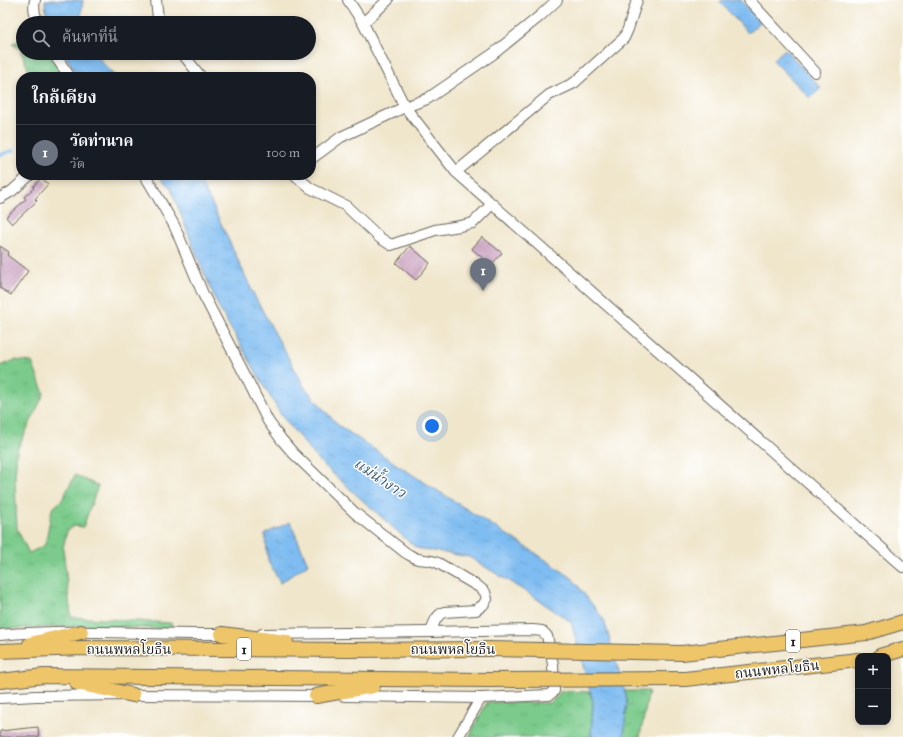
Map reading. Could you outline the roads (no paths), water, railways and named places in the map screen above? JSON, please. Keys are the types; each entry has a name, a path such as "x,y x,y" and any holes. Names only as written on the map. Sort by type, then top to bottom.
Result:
{"highway":[{"name":"ถนนพหลโยธิน","path":"0,651 84,648 348,650 488,649 682,653 866,633 903,622"},
{"path":"0,651 81,632"},
{"path":"222,634 348,650"},
{"path":"890,653 903,649"},
{"name":"ถนนพหลโยธิน","path":"0,681 44,676 411,680 685,679 855,660"},
{"path":"44,676 133,695"},
{"path":"316,696 411,680"}],"street":[{"path":"34,0 36,16"},
{"path":"156,0 158,16"},
{"path":"348,0 363,23 405,107 456,172 903,567"},
{"path":"363,23 388,0"},
{"path":"316,156 341,138 405,107 427,99 493,54 540,16 557,0"},
{"path":"456,172 549,95 574,83 624,38 637,0"},
{"path":"749,0 815,72"},
{"path":"57,60 66,72"},
{"path":"188,60 197,72"},
{"path":"0,198 12,191 24,180"},
{"path":"148,180 174,225 203,294 268,421 281,439 355,514 406,553 419,559 433,560 473,583 485,592 486,598 483,605 476,610 444,612 440,614 437,617 431,632"},
{"path":"301,180 310,188 346,206 380,238 391,245 435,230 473,223 492,204"},
{"path":"0,635 20,633 81,632 222,634 532,630 542,632 547,636 553,664 554,691 549,695 481,698 133,695 0,698"},
{"path":"458,737 481,698"}],"water":[{"path":"45,0 83,0 81,16 46,16"},
{"path":"723,0 741,0 760,22 748,33 720,2"},
{"path":"785,49 821,88 810,98 773,60"},
{"path":"68,60 100,60 111,72 76,72"},
{"name":"แม่น้ำงาว","path":"163,180 199,180 212,204 255,297 305,388 338,425 572,578 604,620 627,699 624,737 591,737 593,702 571,622 528,593 469,557 416,548 321,463 281,415 219,308 171,189"},
{"path":"290,522 308,564 280,583 268,560 265,534"}],"waterway":[{"path":"0,155 14,150"}],"place":[{"name":"วัดท่านาค","path":"483,291"}]}
